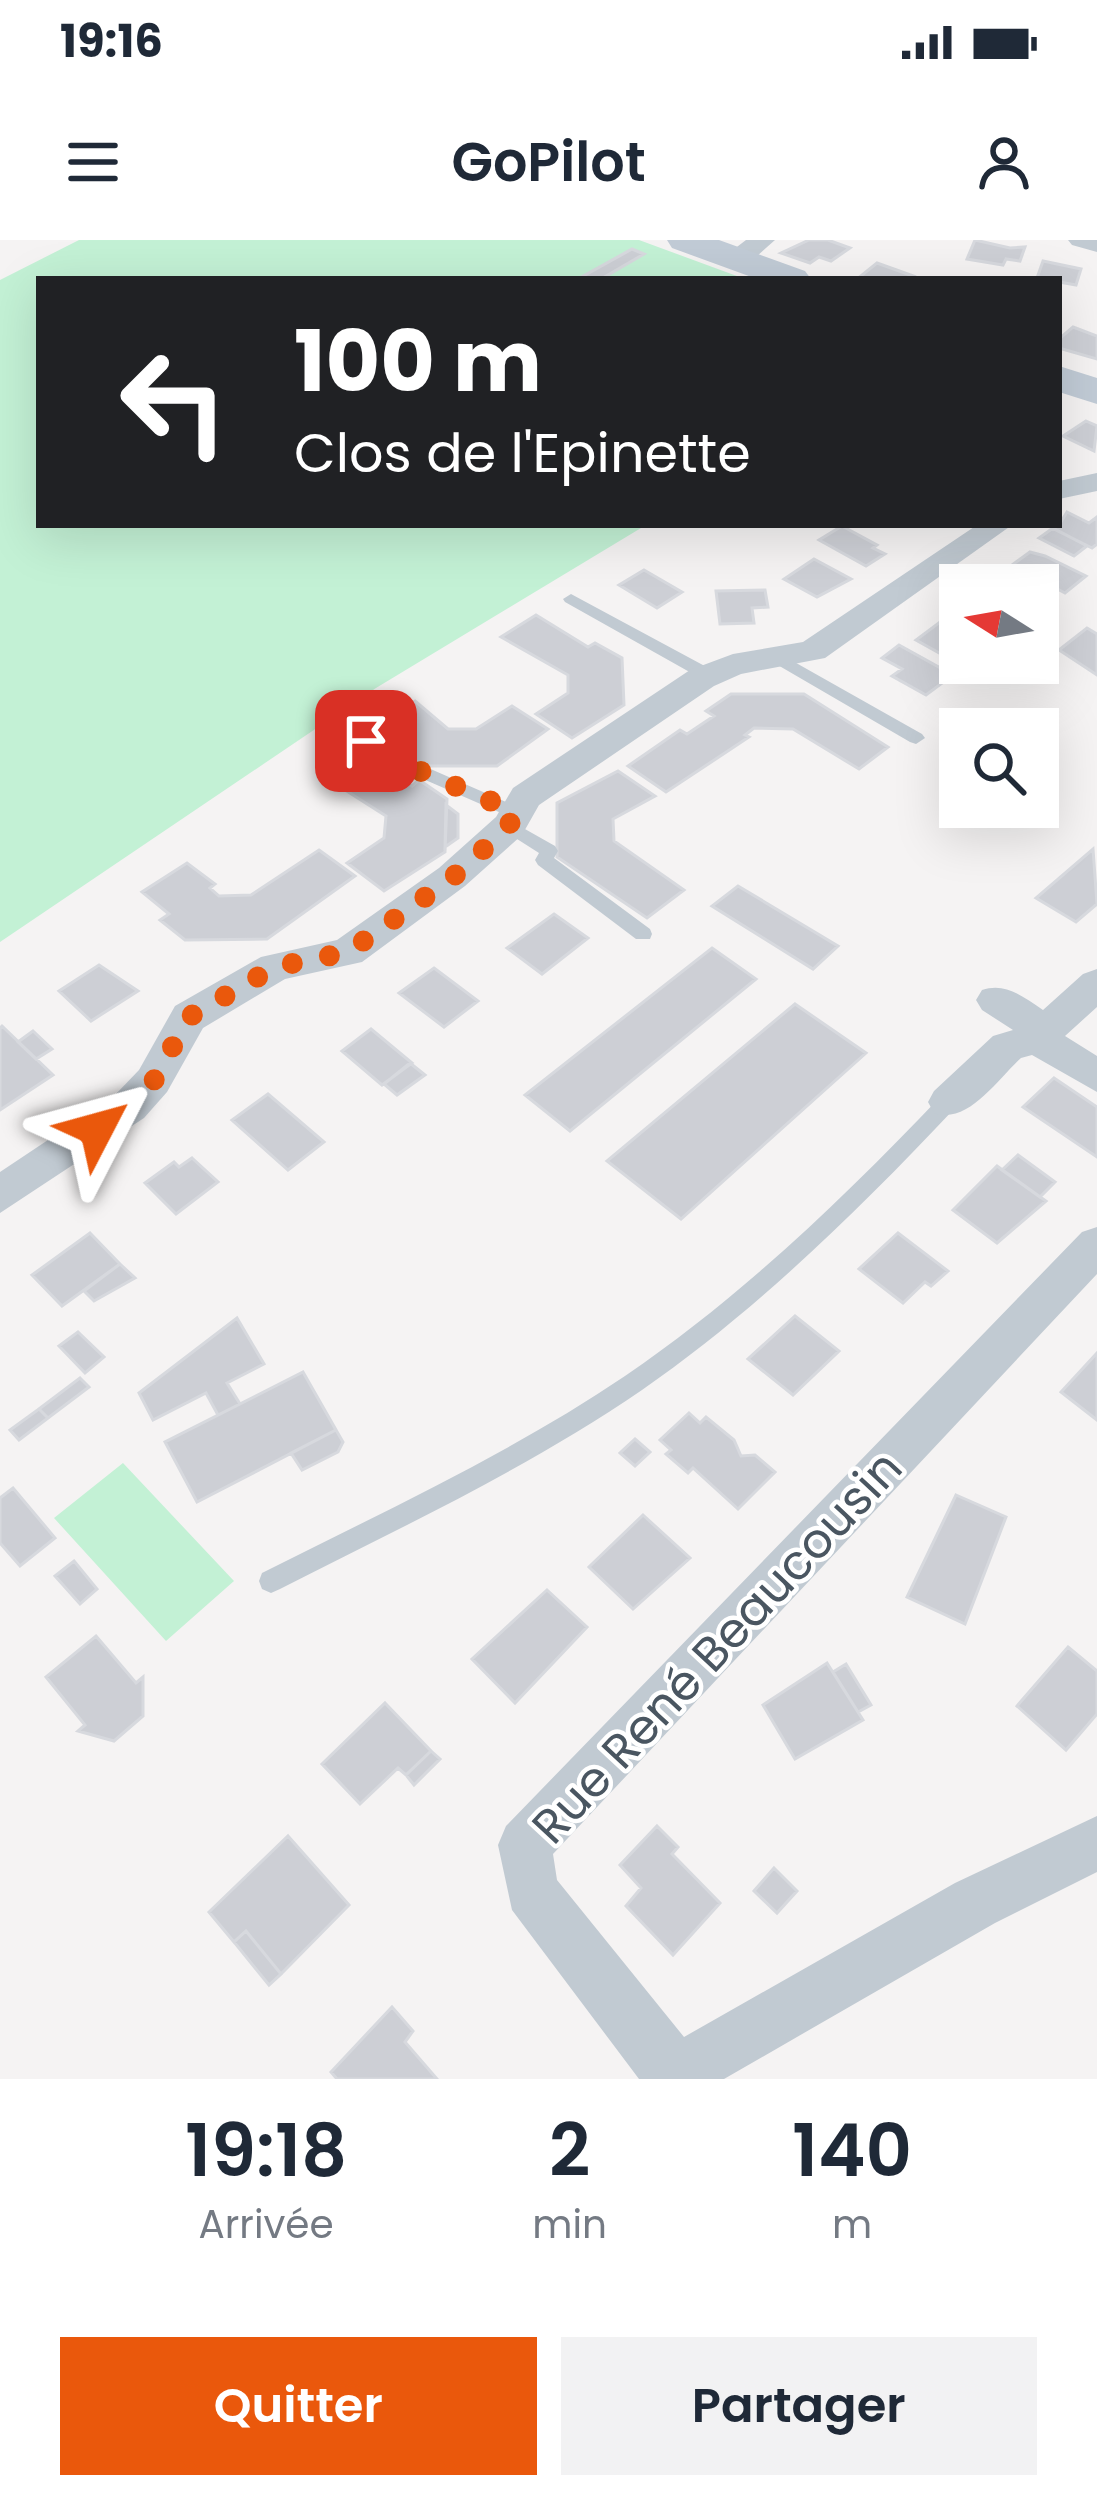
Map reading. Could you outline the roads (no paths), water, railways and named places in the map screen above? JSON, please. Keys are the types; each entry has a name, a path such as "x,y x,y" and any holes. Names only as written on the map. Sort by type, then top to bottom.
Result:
{"street":[{"path":"686,240 750,250 788,276"},
{"path":"1081,240 1097,244"},
{"path":"1062,379 1097,392"},
{"path":"1062,489 1097,482"},
{"path":"0,1195 129,1107 153,1082 189,1017 275,967 348,952 452,878 512,819 526,797 708,675 734,665 813,651 993,528"},
{"path":"948,1102 1007,1047 1041,1034 1097,984"},
{"path":"996,1000 1097,1076"},
{"name":"Rue René Beaucousin","path":"672,2076 530,1892 525,1845 1097,1245"},
{"path":"672,2076 975,1903 1097,1843"}],"lane":[{"path":"571,599 708,675"},
{"path":"782,660 916,738"},
{"path":"366,741 408,771 442,777 512,819 549,851 544,860 643,934"},
{"path":"271,1581 502,1463 632,1384 715,1323 948,1102"}]}
